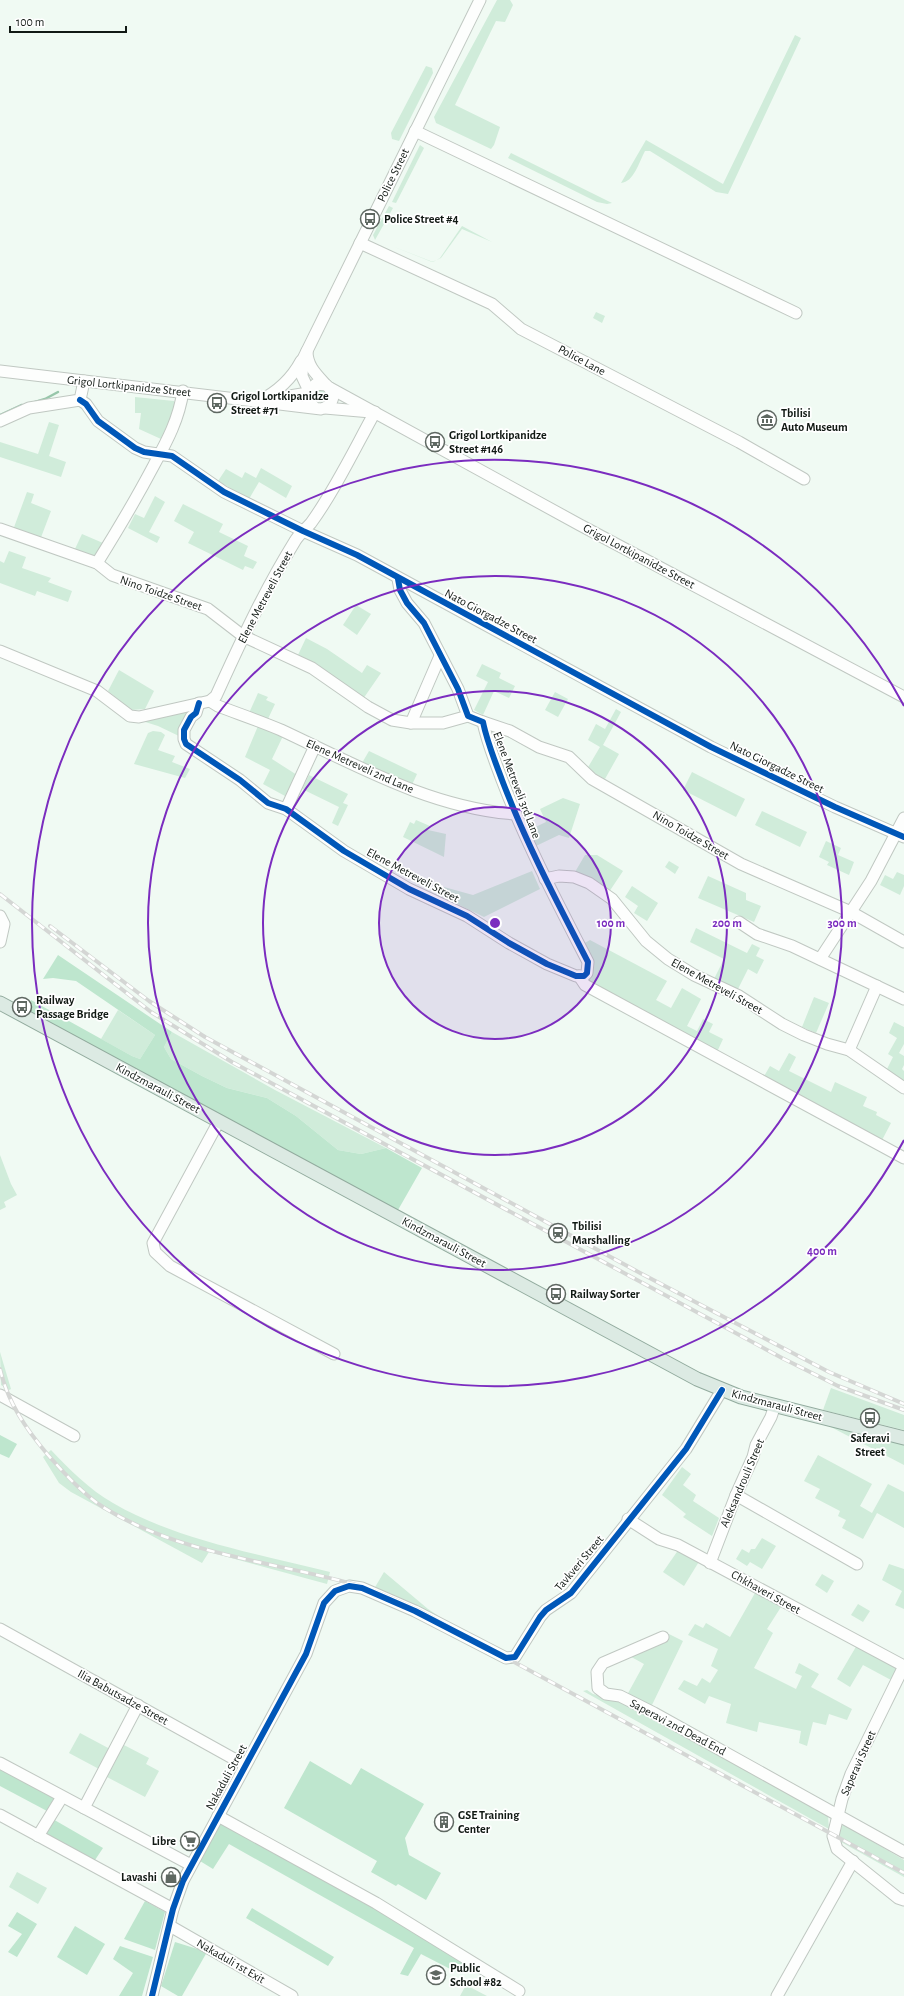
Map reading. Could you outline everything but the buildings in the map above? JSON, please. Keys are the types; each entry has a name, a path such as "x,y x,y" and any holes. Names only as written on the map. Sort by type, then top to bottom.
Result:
{"main road":[{"name":"Kindzmarauli Street","path":"0,1003 697,1379 722,1390 904,1438"}],"street":[{"name":"Police Street","path":"309,392 302,376 305,354 480,0"},
{"path":"415,131 796,313"},
{"name":"Police Lane","path":"360,243 492,304 521,329 739,442 804,479"},
{"path":"305,354 310,366 328,386 333,399 320,408 309,402 309,392 316,384 328,386"},
{"path":"259,401 270,396 289,380 305,354"},
{"name":"Grigol Lortkipanidze Street","path":"0,371 320,408 375,412"},
{"path":"0,421 29,408 80,400 84,380"},
{"name":"Grigol Lortkipanidze Street","path":"328,386 586,528 904,697"},
{"path":"98,564 134,504 160,454 179,412 183,391"},
{"name":"Grigol Lortkipanidze Street","path":"259,401 309,392"},
{"name":"Nato Giorgadze Street","path":"80,400 86,404 98,421 127,443 144,452 172,456 182,462 205,481 224,492 302,531 357,555 711,747 900,836"},
{"name":"Elene Metreveli Street","path":"210,701 216,696 243,636 268,589 302,531 310,523 337,480 375,412"},
{"name":"Nino Toidze Street","path":"0,529 98,564 112,575 208,609 243,636 312,668 380,715 392,720 443,723 468,716"},
{"path":"398,578 400,590 407,603 424,623 458,689 468,716"},
{"path":"0,651 97,691 130,716 139,717 210,701"},
{"path":"411,722 440,656"},
{"name":"Elene Metreveli 2nd Lane","path":"210,701 315,746 411,790 478,810 515,814"},
{"name":"Elene Metreveli Street","path":"199,703 196,713 191,718 184,730 184,739 186,744 240,780 268,803 286,809 344,851 410,889 467,916 509,943 547,964 579,976"},
{"name":"Elene Metreveli 3rd Lane","path":"468,716 483,722 486,738 515,814 545,879"},
{"name":"Nino Toidze Street","path":"483,722 510,731 539,747 569,757 592,779 735,860 802,892 850,912 904,942"},
{"path":"286,809 315,746"},
{"path":"820,959 900,836 904,818"},
{"name":"Elene Metreveli Street","path":"545,879 559,876 574,877 588,883 612,900 646,942 668,959 694,975 739,996 782,1024 827,1044 849,1050 904,1088"},
{"path":"545,879 588,962 587,973 584,976 579,976 585,985 904,1158"},
{"path":"0,916 4,924 0,942"},
{"path":"739,922 757,934 792,946 904,999"},
{"path":"849,1050 877,986"},
{"path":"219,1121 153,1243 155,1252 170,1266 334,1354"},
{"name":"Tavkveri Street","path":"349,1586 362,1588 415,1611 493,1653 512,1659 515,1657 540,1617 546,1610 571,1593 628,1519 686,1449 716,1403 722,1390"},
{"path":"0,1395 74,1436"},
{"name":"Aleksandrouli Street","path":"710,1562 736,1495 753,1457 756,1445 771,1417 775,1405"},
{"path":"736,1495 857,1564"},
{"name":"Chkhaveri Street","path":"628,1519 659,1539 678,1545 904,1666"},
{"name":"Nakaduli Street","path":"152,1996 173,1909 190,1865 306,1654 324,1603 335,1591 349,1586"},
{"name":"Ilia Babutsadze Street","path":"0,1629 245,1765"},
{"name":"Saperavi 2nd Dead End","path":"663,1637 603,1663 597,1672 598,1688 606,1694 620,1696 654,1713 838,1814"},
{"name":"Saperavi Street","path":"853,1861 837,1849 834,1842 838,1814 851,1774 904,1666"},
{"path":"84,1808 138,1705"},
{"path":"0,1763 190,1865"},
{"path":"38,1836 62,1797"},
{"path":"838,1814 904,1852"},
{"path":"0,1815 173,1909"},
{"path":"218,1816 376,1903 519,1991"},
{"path":"777,1996 853,1861 898,1898 904,1900"},
{"name":"Nakaduli 1st Exit","path":"170,1926 292,1996"}],"green space":[{"path":"497,0 510,0 513,5 505,22 496,21 455,105 500,127 494,145 491,149 436,123 434,117"},
{"path":"795,35 801,38 728,194 716,192 650,151 645,151 633,175 626,182 621,183 646,140 723,184"},
{"path":"426,66 432,68 433,73 399,141 392,139 391,133"},
{"path":"420,145 424,148 396,203 392,202"},
{"path":"511,153 612,203 607,204 597,202 508,158"},
{"path":"389,206 393,208 375,240 373,235"},
{"path":"462,226 492,242 462,229 441,258 436,260 440,258"},
{"path":"596,312 605,316 602,323 593,318"},
{"path":"319,390 323,390 327,396 323,402 319,402 315,398 315,394"},
{"path":"135,397 174,401 174,411 161,439 139,429 141,413 135,413"},
{"path":"49,422 59,425 49,456 66,462 61,477 0,457 0,442 38,454"},
{"path":"261,468 292,486 286,498 259,482 249,499 218,481 226,469 242,478 245,472 256,478"},
{"path":"27,492 34,494 31,503 51,511 40,540 13,530"},
{"path":"155,496 165,502 149,532 160,537 157,543 128,528 135,514 144,518"},
{"path":"183,504 223,524 219,532 248,546 244,556 257,562 253,569 245,566 243,570 188,543 194,532 174,521"},
{"path":"82,534 103,543 94,558 74,551"},
{"path":"9,551 26,557 22,568 51,578 48,582 72,591 68,602 37,591 35,596 0,583 0,561 4,563"},
{"path":"356,605 371,614 357,635 343,625"},
{"path":"306,638 327,649 362,673 367,665 381,673 363,699 321,668 298,655"},
{"path":"482,664 501,673 499,678 515,686 509,698 494,691 483,715 474,710 488,682 476,676"},
{"path":"119,670 154,691 145,709 131,710 108,691"},
{"path":"555,692 568,699 558,717 545,710"},
{"path":"258,693 268,697 266,700 275,704 267,721 249,713"},
{"path":"193,707 181,737 158,726 142,721"},
{"path":"616,709 621,712 603,745 619,754 605,779 587,769 600,747 588,740 596,724 605,729"},
{"path":"258,726 283,736 272,759 297,775 285,796 263,784 270,770 245,757"},
{"path":"153,731 161,732 165,735 158,750 175,756 172,762 190,769 185,778 134,764 148,733"},
{"path":"369,751 417,774 411,787 362,763"},
{"path":"692,772 745,799 736,817 683,790"},
{"path":"309,775 348,794 343,803 348,805 338,826 332,823 339,807 302,789"},
{"path":"563,798 580,804 569,838 559,835 536,846 529,830 546,822 540,809"},
{"path":"762,811 807,832 800,847 755,825"},
{"path":"416,820 430,826 428,830 446,834 444,857 403,837 410,822 414,824"},
{"path":"826,841 841,848 838,855 854,862 849,875 827,865 829,862 819,857"},
{"path":"585,855 597,855 623,871 609,892 585,875 575,872"},
{"path":"669,861 679,867 675,874 665,867"},
{"path":"532,871 540,889 484,917 443,897 444,887 473,895"},
{"path":"897,872 904,875 904,886 900,895 880,885 885,875 893,879"},
{"path":"708,876 746,893 746,900 761,906 754,922 698,898"},
{"path":"632,886 658,903 647,921 634,913 638,906 625,897"},
{"path":"696,928 747,953 752,944 760,948 756,956 764,960 757,974 748,969 737,991 714,979 724,959 690,942"},
{"path":"590,940 667,981 656,1000 671,1008 682,988 701,999 687,1026 697,1031 703,1019 713,1024 709,1032 723,1039 717,1052 585,979 590,976 593,967 583,944"},
{"path":"58,955 172,1032 164,1047 171,1059 227,1088 267,1098 296,1116 338,1150 361,1154 386,1148 422,1168 398,1210 25,1010 31,1000 140,1059 155,1035 76,981 53,978 43,979"},
{"path":"814,997 829,1003 816,1033 802,1027"},
{"path":"118,1010 155,1035 140,1059 101,1039"},
{"path":"894,1022 904,1027 904,1044 899,1053 904,1056 904,1065 902,1069 904,1071 904,1084 885,1073 893,1057 888,1054 897,1038 889,1033"},
{"path":"172,1032 275,1090 386,1148 361,1154 338,1150 296,1116 267,1098 227,1088 171,1059 164,1047"},
{"path":"789,1053 796,1057 789,1071 831,1092 835,1082 867,1097 863,1106 877,1112 876,1115 891,1123 881,1142 763,1078 770,1066 779,1071"},
{"path":"0,1155 11,1184 17,1195 4,1202 6,1207 0,1210"},
{"path":"0,1352 11,1389 9,1390 1,1385"},
{"path":"831,1388 904,1415 904,1430 823,1410"},
{"path":"827,1425 904,1444 904,1465"},
{"path":"0,1435 17,1444 9,1458 0,1454"},
{"path":"51,1450 88,1486 104,1498 138,1516 164,1527 218,1545 330,1572 327,1584 209,1552 202,1563 71,1492 59,1483 43,1457"},
{"path":"818,1455 872,1484 860,1506 872,1513 888,1484 904,1492 904,1528 877,1513 863,1539 842,1528 846,1520 838,1516 840,1511 815,1498 820,1489 804,1481"},
{"path":"682,1467 691,1474 683,1485 696,1495 693,1501 719,1518 712,1536 683,1517 686,1514 662,1495"},
{"path":"762,1538 776,1546 762,1569 750,1562 747,1566 736,1559 742,1549 749,1553 751,1549 755,1549"},
{"path":"679,1549 700,1560 684,1586 663,1572"},
{"path":"889,1564 904,1569 904,1609 895,1605 902,1591 882,1580"},
{"path":"384,1572 428,1609 452,1625 374,1589"},
{"path":"822,1574 834,1581 827,1593 815,1585"},
{"path":"755,1593 781,1607 767,1629 773,1633 754,1668 796,1689 802,1676 795,1673 799,1663 819,1674 811,1687 852,1709 847,1720 829,1714 826,1725 813,1722 807,1746 799,1743 801,1731 759,1722 757,1732 726,1723 731,1704 709,1696 705,1704 678,1689 684,1680 697,1686 702,1678 710,1683 718,1670 711,1666 718,1649 688,1635 695,1624 703,1628 706,1623 730,1637"},
{"path":"858,1604 870,1611 863,1622 851,1615"},
{"path":"669,1634 683,1641 651,1707 627,1695 644,1664 626,1654 667,1637"},
{"path":"857,1645 898,1668 891,1680 863,1665 850,1687 837,1679"},
{"path":"587,1690 593,1694 612,1699 641,1712 828,1816 829,1829 583,1691"},
{"path":"80,1733 110,1749 99,1769 69,1753"},
{"path":"122,1744 149,1758 146,1764 159,1771 145,1797 105,1776"},
{"path":"310,1761 351,1785 361,1768 424,1804 405,1838 409,1855 441,1873 426,1900 398,1884 396,1886 371,1872 377,1861 284,1808"},
{"path":"0,1766 54,1798 47,1811 0,1786"},
{"path":"51,1818 103,1848 93,1863 42,1834"},
{"path":"220,1821 377,1908 464,1961 458,1973 421,1954 408,1976 400,1974 414,1948 229,1844 213,1869 200,1861"},
{"path":"843,1824 904,1860 904,1877 841,1842 838,1835"},
{"path":"17,1872 47,1888 38,1904 9,1887"},
{"path":"145,1901 165,1912 155,1950 124,1939"},
{"path":"252,1908 334,1957 328,1966 246,1918"},
{"path":"17,1912 37,1924 17,1957 8,1952 22,1934 8,1926"},
{"path":"75,1926 105,1944 87,1975 57,1957"},
{"path":"175,1942 207,1952 182,1996 178,1996 161,1986"},
{"path":"120,1946 153,1957 142,1996 119,1996 133,1973 113,1959"},
{"path":"466,1985 487,1996 460,1996"}],"waterway":[{"path":"35,402 45,399 58,392"},
{"path":"0,415 22,405"}],"railway":[{"path":"0,894 151,1012 232,1062 782,1358 838,1386 904,1410"},
{"path":"50,926 149,1001 205,1037 642,1274 829,1372 904,1404"},
{"path":"0,1369 3,1381 13,1404 32,1435 74,1483 103,1507 132,1523 162,1536 193,1546 361,1586 418,1610 904,1873"}],"cycle path":[{"path":"80,400 86,404 98,421 135,448 144,452 172,456 224,492 303,531 357,555 711,747 835,807 904,837"},
{"path":"199,703 196,713 191,717 184,730 184,739 186,744 240,780 268,803 286,809 344,851 409,889 467,916 509,943 547,964 576,976 584,976 587,973 588,962 521,827 494,759 483,722 468,716 458,689 424,623 407,603 400,590 398,579"},
{"path":"152,1996 173,1909 183,1881 306,1654 324,1603 335,1591 349,1586 362,1588 415,1611 506,1658 515,1657 540,1617 546,1610 571,1593 686,1449 722,1390"}],"place":[{"name":"Police Street #4","path":"370,219"},
{"name":"Grigol Lortkipanidze Street #71","path":"217,403"},
{"name":"Tbilisi Auto Museum","path":"767,420"},
{"name":"Grigol Lortkipanidze Street #146","path":"435,442"},
{"name":"Railway Passage Bridge","path":"22,1007"},
{"name":"Tbilisi Marshalling","path":"558,1233"},
{"name":"Railway Sorter","path":"556,1294"},
{"name":"Saferavi Street","path":"870,1418"},
{"name":"GSE Training Center","path":"444,1822"},
{"name":"Libre","path":"190,1841"},
{"name":"Lavashi","path":"171,1877"},
{"name":"Public School #82","path":"436,1975"}]}
